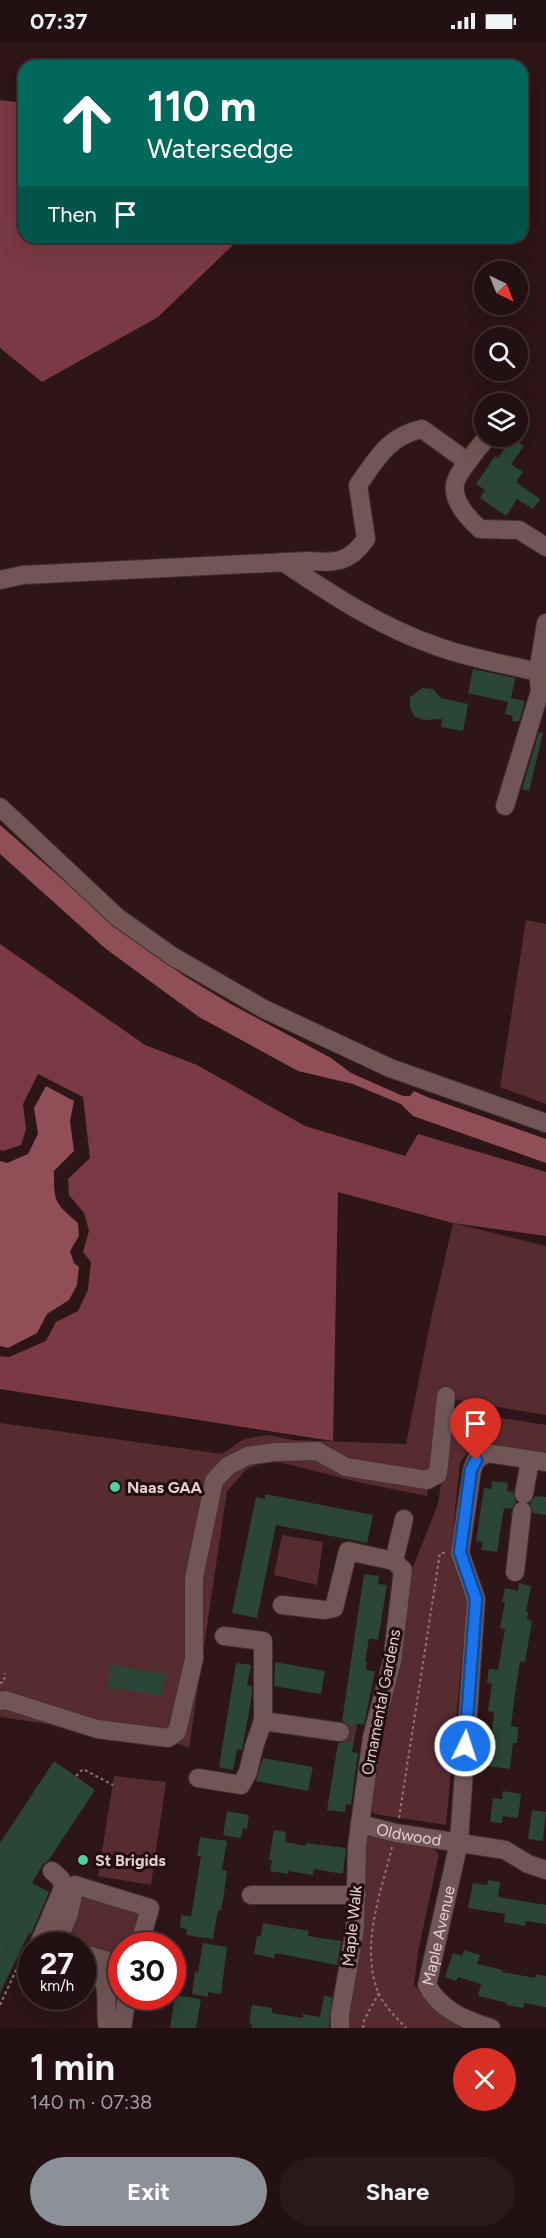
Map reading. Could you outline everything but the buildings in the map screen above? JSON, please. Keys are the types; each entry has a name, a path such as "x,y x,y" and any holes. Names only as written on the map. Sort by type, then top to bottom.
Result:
{"street":[{"path":"0,580 23,575 283,562 335,562 356,553 366,539 358,485 377,457 406,432 423,429 468,462"},
{"path":"479,447 455,484 458,498 467,517 480,529 519,530 546,547"},
{"path":"283,562 354,608 404,633 436,646 538,672"},
{"path":"505,806 540,691 538,672 546,623"},
{"path":"0,807 117,917 172,956 264,1009 390,1068 546,1123"},
{"path":"0,1701 5,1700 97,1729 168,1738 177,1732 194,1659 194,1578 214,1481 228,1466 247,1456 317,1450 346,1467 428,1480 438,1474 446,1396"},
{"name":"Oldwood","path":"459,1842 476,1599 460,1552 471,1470 476,1460 487,1453 538,1461"},
{"path":"515,1572 523,1502 538,1461"},
{"path":"282,1605 324,1610 334,1608 348,1551 394,1561 404,1520"},
{"name":"Ornamental Gardens","path":"360,1824 356,1735 392,1662 403,1570 394,1561"},
{"path":"198,1778 241,1785 248,1772 263,1721 263,1641 224,1636"},
{"path":"263,1721 356,1735"},
{"name":"Oldwood","path":"360,1824 396,1833 505,1850 528,1864 546,1870"},
{"name":"Maple Walk","path":"340,2028 340,2014 355,1929 357,1847 360,1824"},
{"name":"Maple Avenue","path":"459,1842 427,1985 433,1997 453,2013 491,2028"},
{"path":"52,1871 61,1879 63,1888 58,1932"},
{"path":"48,1932 61,1915 75,1885 150,1908 143,1932"},
{"path":"251,1895 357,1895"},
{"path":"96,1971 104,1982 107,1993 105,2006 110,2027"},
{"path":"110,2027 119,2010"}],"path":[{"path":"406,2028 379,1993 371,1962 372,1929 403,1799 440,1553 460,1552"},
{"path":"0,1683 4,1682 5,1673"},
{"path":"76,1776 83,1769 113,1785"},
{"path":"363,2028 364,2020 379,1993"}],"shaded area":[{"path":"0,100 18,102 18,243 232,243 232,246 158,317 42,382 0,348"},
{"path":"0,825 125,934 186,977 331,1058 351,1073 403,1096 410,1096 414,1091 546,1139 546,1163 413,1116 401,1104 353,1084 298,1071 199,1017 106,949 0,854"},
{"path":"526,920 546,924 546,1104 500,1087"},
{"path":"0,944 145,1045 197,1065 305,1126 405,1156 418,1134 546,1172 546,1236 453,1223 338,1192 333,1441 0,1389 0,1356 9,1357 46,1341 56,1322 78,1311 88,1290 91,1262 83,1252 89,1231 84,1213 69,1195 68,1179 90,1158 83,1097 38,1074 23,1104 26,1129 21,1145 0,1150"},
{"path":"46,1086 74,1101 70,1121 74,1151 54,1171 54,1181 57,1201 78,1223 79,1236 70,1251 74,1263 79,1267 77,1285 69,1300 47,1314 37,1333 8,1348 0,1346 0,1161 7,1163 28,1154 38,1134 34,1108"},
{"name":"Naas GAA","path":"453,1223 546,1246 546,1415 437,1397 427,1496 362,1483 283,1463 263,1462 247,1469 227,1491 189,1748 177,1743 0,1717 0,1423 222,1454 244,1439 268,1435 293,1440 406,1444"},
{"path":"451,1410 546,1425 546,1453 486,1446 468,1452 460,1462 454,1520 455,1553 457,1575 467,1602 446,1825 375,1814 367,1807 383,1736 411,1572 438,1504"},
{"path":"282,1535 323,1542 317,1585 274,1575"},
{"path":"114,1776 166,1782 151,1885 98,1876"},
{"path":"371,1836 431,1846 439,1854 418,1952 414,1985 433,2008 479,2028 345,2028 363,1842"},
{"path":"72,1878 154,1905 145,1932 108,1932 108,1962 96,1955 96,1932 55,1932"}],"tunnel":[{"path":"340,1732 355,1735"}],"place":[{"name":"Naas GAA","path":"115,1487"},
{"name":"St Brigids","path":"83,1860"}],"route":[{"path":"465,1746 476,1599 460,1552 471,1470 476,1460"}]}
